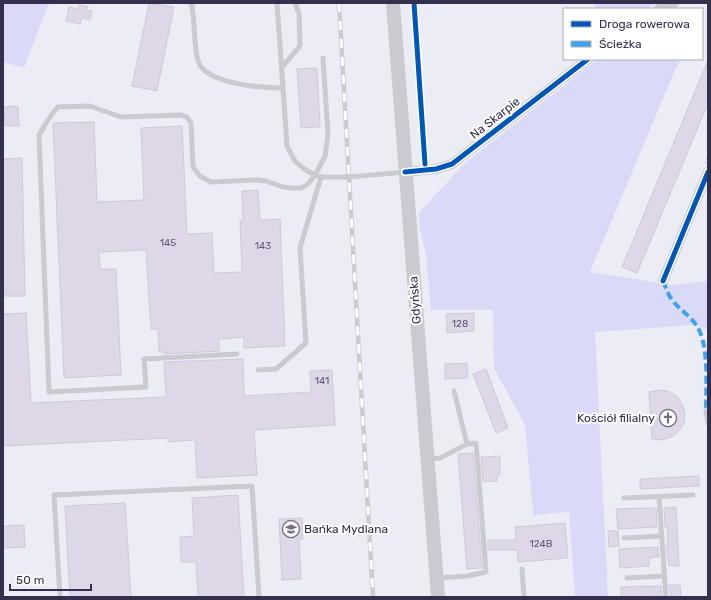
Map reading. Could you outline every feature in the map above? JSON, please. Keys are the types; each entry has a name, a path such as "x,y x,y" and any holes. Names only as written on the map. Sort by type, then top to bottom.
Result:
{"main road":[{"name":"Gdyńska","path":"392,3 438,597"}],"street":[{"path":"662,8 674,3"},
{"name":"Na Skarpie","path":"405,172 436,169 452,164 587,60"},
{"path":"663,281 708,172"}],"lane":[{"path":"190,3 194,14 198,62 202,69 219,79 268,88 283,88"},
{"path":"277,3 286,146 295,161 304,169 321,177 349,177 405,172"},
{"path":"282,67 300,46 299,13 295,3"},
{"path":"237,354 144,359 146,387 49,392 39,135 52,113 58,107 90,106 121,117 181,115 187,117 191,123 194,167 200,176 211,182 261,180 287,187 302,188 315,175 325,156 328,134 323,58"},
{"path":"258,370 276,369 306,343 300,248 321,177"},
{"path":"454,391 467,444"},
{"path":"706,411 708,423"},
{"path":"428,459 440,458 467,444 476,443 486,572 467,576 437,578"},
{"path":"60,597 54,495 252,486 259,597"},
{"path":"624,498 693,495"},
{"path":"660,497 666,597"},
{"path":"624,538 662,536"},
{"path":"522,570 524,597"},
{"path":"627,578 664,576"}],"shaded area":[{"path":"3,3 49,3 24,68 3,62"},
{"path":"594,3 657,3 648,8 596,8"},
{"path":"597,60 682,60 678,63 590,272 672,285 708,281 708,330 694,325 595,332 608,597 575,597 569,512 534,515 525,425 494,368 493,310 431,310 426,254 420,229 419,213 464,164"}],"building":[{"path":"149,3 174,7 157,91 132,86"},
{"path":"79,5 88,7 87,10 92,11 90,20 82,18 80,24 66,21 69,7 78,9"},
{"path":"708,60 708,109 706,108 637,273 622,267"},
{"path":"317,68 320,127 301,128 297,69"},
{"path":"18,106 19,126 5,126 4,107"},
{"path":"94,122 97,202 144,200 141,128 182,126 187,234 212,233 214,273 242,272 240,220 243,220 242,191 258,190 260,220 280,219 285,346 244,348 244,337 219,339 219,351 164,354 164,352 159,352 158,329 151,329 146,250 99,252 100,269 116,269 121,375 64,378 53,123"},
{"path":"22,158 25,296 3,296 3,159"},
{"path":"26,313 31,403 166,397 164,362 243,359 244,396 311,392 310,371 332,370 335,425 254,430 257,475 197,478 195,440 168,442 168,438 3,446 3,314"},
{"path":"474,313 474,331 447,333 446,314"},
{"path":"467,363 468,378 445,379 445,364"},
{"path":"486,369 508,428 496,433 473,374"},
{"name":"Kościół filialny","path":"659,390 668,391 677,396 685,413 684,422 679,431 672,437 662,440 652,439 649,392"},
{"path":"473,453 482,568 467,569 458,454"},
{"path":"500,456 500,475 497,475 497,481 483,482 481,457"},
{"path":"699,476 699,486 640,489 640,479"},
{"path":"238,495 244,597 198,597 196,562 181,562 180,537 194,536 192,498"},
{"path":"125,503 131,597 70,597 65,506"},
{"path":"676,507 679,566 669,566 666,546 668,546 667,527 665,527 664,508"},
{"path":"656,508 657,527 618,529 616,509"},
{"path":"302,518 303,539 299,539 301,579 282,580 279,519"},
{"path":"565,523 568,558 518,562 517,550 488,550 488,540 516,540 515,527"},
{"path":"24,525 25,547 3,548 3,526"},
{"path":"608,531 618,531 619,546 609,547"},
{"path":"658,547 659,557 649,558 649,566 620,568 619,549"},
{"path":"669,585 680,585 681,597 671,597"},
{"path":"661,586 662,596 621,597 621,587"}],"railway":[{"path":"339,3 373,597"}],"marked path":[{"path":"663,281 671,299 693,320 702,336 706,368 706,411"}],"cycle path":[{"path":"414,3 425,164"},
{"path":"405,172 436,169 452,164 587,60"},
{"path":"663,281 708,172"}],"place":[{"name":"Kościół filialny","path":"668,418"},
{"name":"Bańka Mydlana","path":"291,529"}]}
